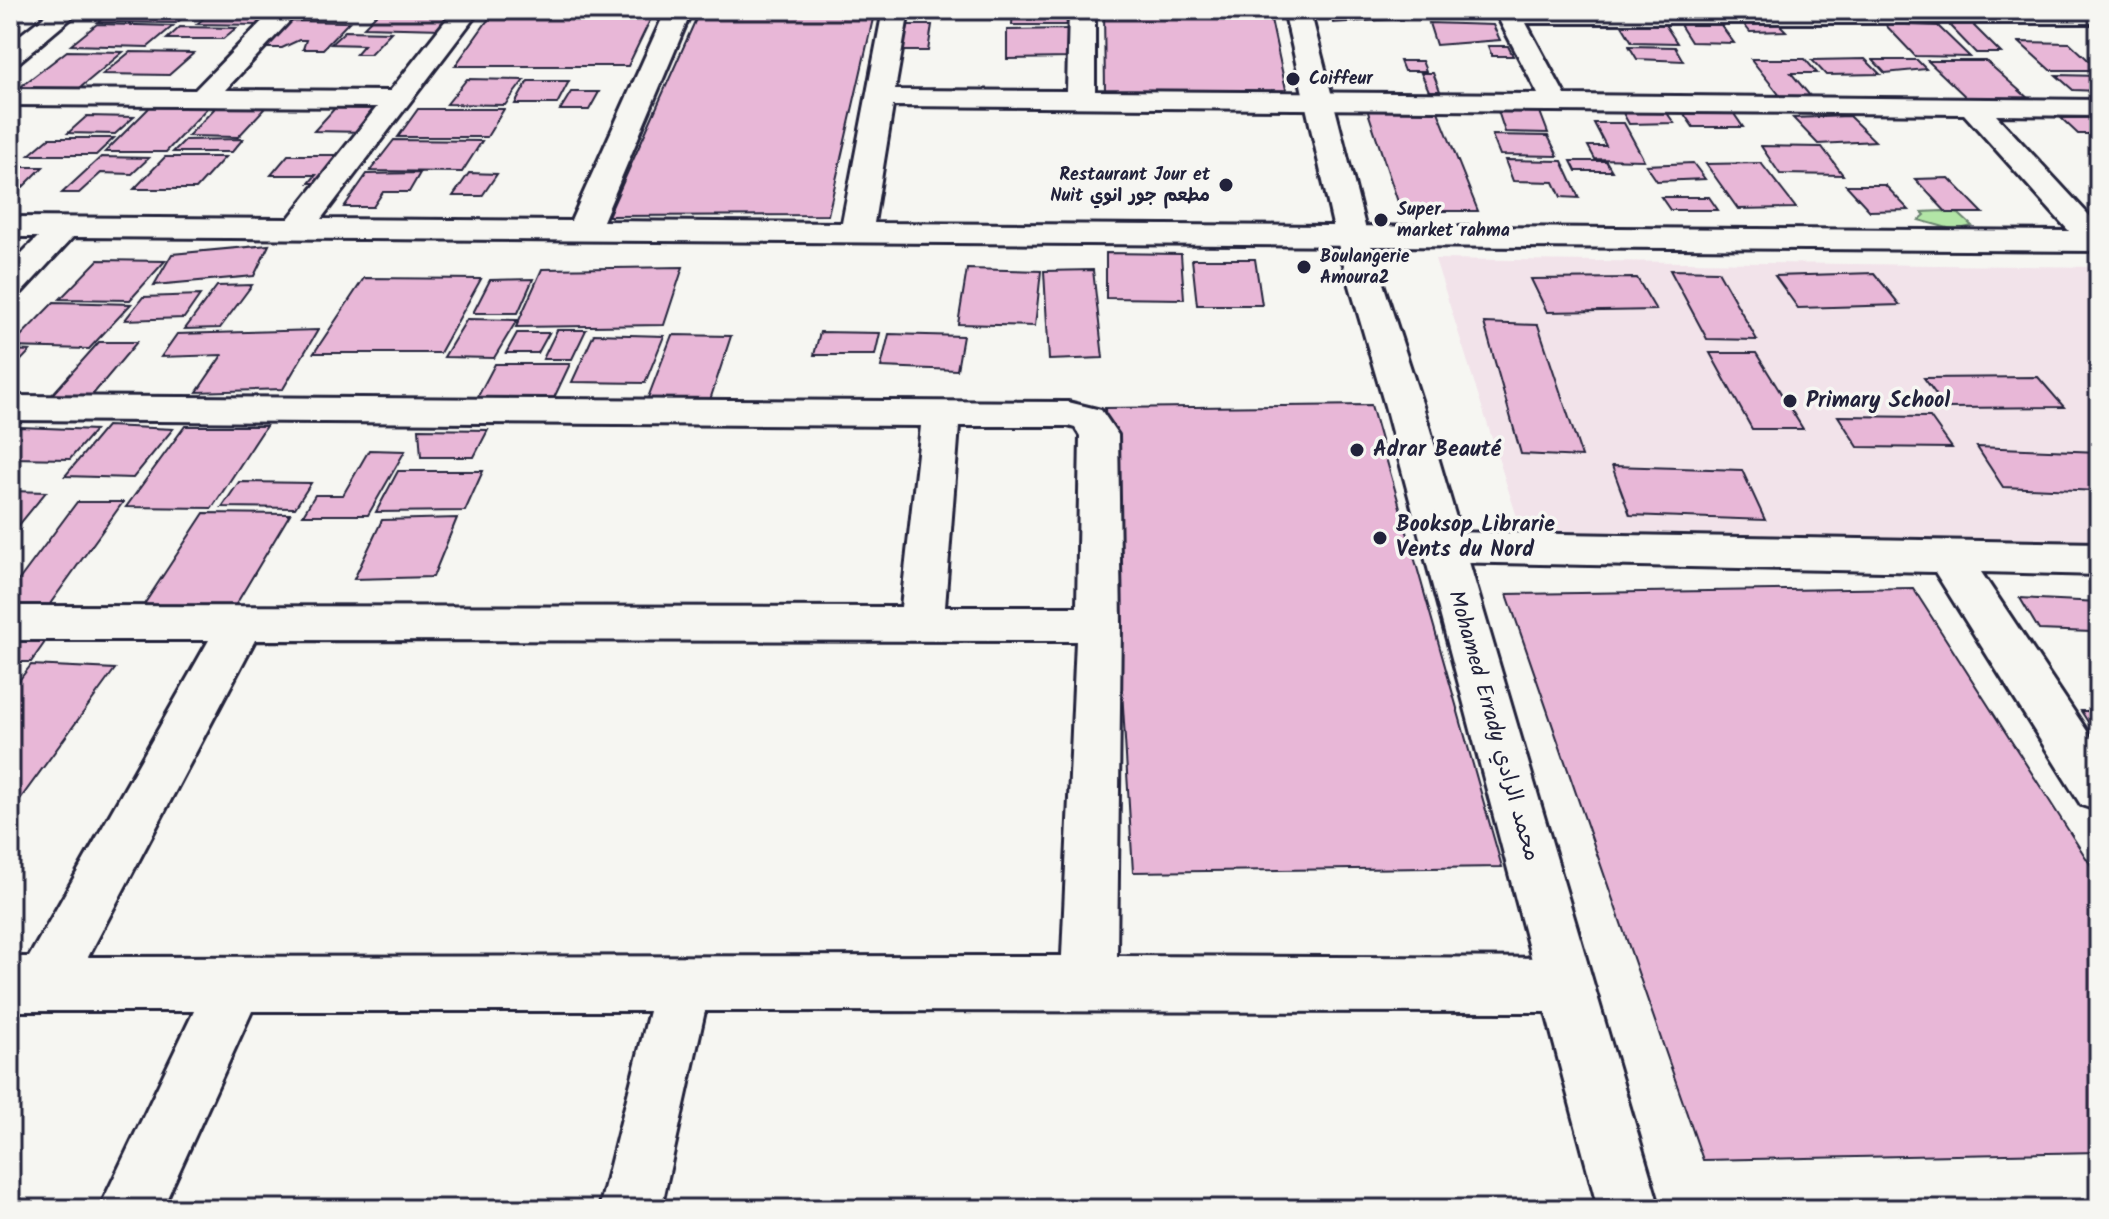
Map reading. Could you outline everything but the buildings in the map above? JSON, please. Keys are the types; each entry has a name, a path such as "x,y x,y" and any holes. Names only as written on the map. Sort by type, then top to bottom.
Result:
{"street":[{"path":"202,98 287,10"},
{"path":"298,228 467,10"},
{"path":"583,231 679,10"},
{"path":"856,233 896,10"},
{"path":"1081,99 1082,10"},
{"name":"Mohamed Errady محمد الرادي","path":"1297,10 1351,234 1443,547 1629,1209"},
{"path":"23,16 65,12"},
{"path":"10,56 65,12"},
{"path":"1556,103 1508,12 2099,15"},
{"path":"10,97 397,99"},
{"path":"878,98 2099,108"},
{"path":"1972,106 2097,241"},
{"path":"10,227 2097,241"},
{"path":"10,285 65,227"},
{"path":"12,411 941,413 1068,414 1088,419 1099,435 1099,624 1089,981"},
{"path":"922,622 941,413"},
{"path":"1443,547 2099,559"},
{"path":"1948,557 2099,790"},
{"path":"27,984 243,621"},
{"path":"10,623 1099,624"},
{"path":"27,984 683,985 1089,981 1565,985"},
{"path":"130,1209 236,984"},
{"path":"630,1209 683,985"}],"shaded area":[{"name":"Primary School","path":"1435,259 2099,267 2099,544 1523,536"}],"green space":[{"path":"1922,212 1959,214 1972,226 1955,230 1919,220 1925,215"}],"place":[{"name":"Coiffeur","path":"1293,79"},
{"name":"Restaurant Jour et Nuit مطعم جور انوي","path":"1226,185"},
{"name":"Super market rahma","path":"1381,220"},
{"name":"Boulangerie Amoura2","path":"1304,267"},
{"name":"Primary School","path":"1790,401"},
{"name":"Adrar Beauté","path":"1357,450"},
{"name":"Booksop Librarie Vents du Nord","path":"1380,538"}]}
